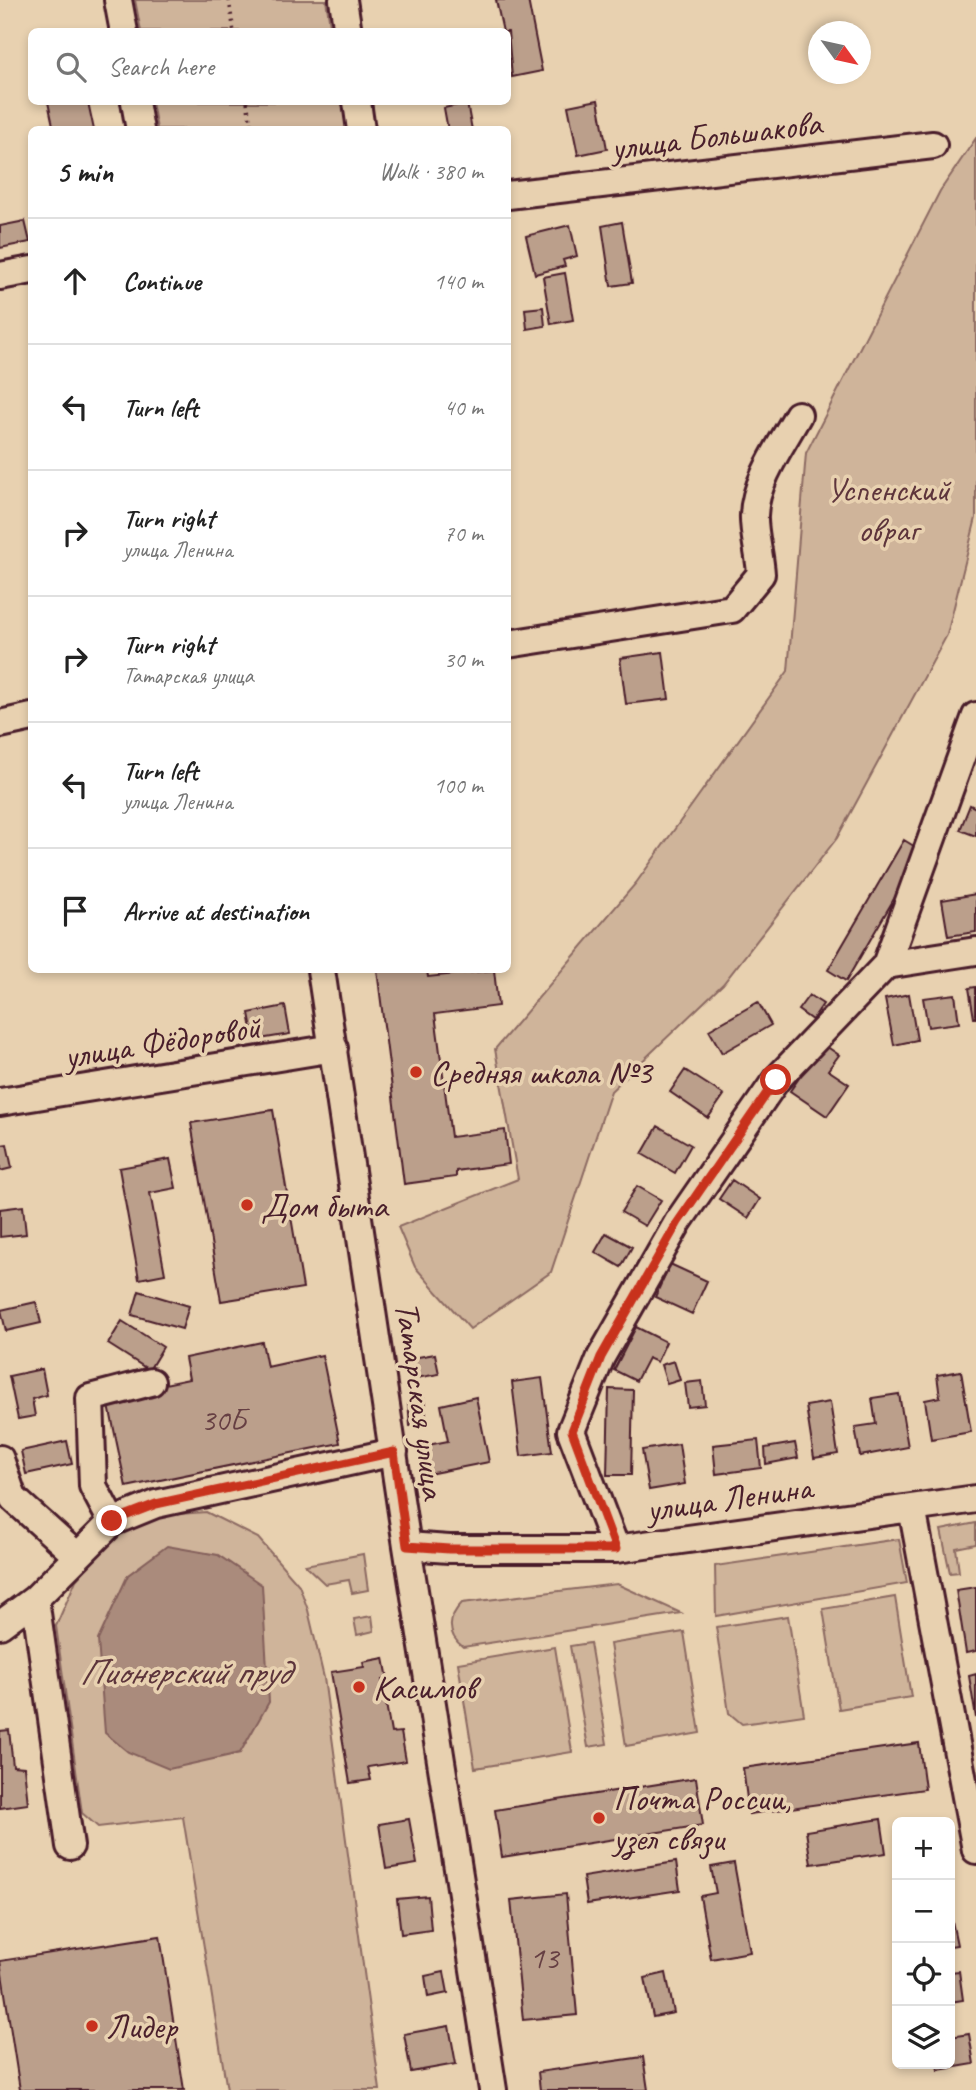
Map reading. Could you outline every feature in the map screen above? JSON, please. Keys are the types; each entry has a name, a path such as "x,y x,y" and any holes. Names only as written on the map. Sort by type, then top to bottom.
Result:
{"street":[{"path":"118,0 123,28"},
{"path":"343,0 347,28"},
{"path":"135,105 138,126"},
{"path":"357,105 360,126"},
{"name":"улица Большакова","path":"511,195 933,145"},
{"path":"0,276 28,271"},
{"path":"511,644 732,609 761,575 754,516 758,493 797,415"},
{"path":"616,1549 572,1431 601,1357 678,1222 776,1080 886,965 976,716"},
{"path":"0,724 28,718"},
{"path":"886,965 976,951"},
{"name":"Татарская улица","path":"322,973 407,1546 493,2090"},
{"name":"улица Фёдоровой","path":"0,1102 334,1048"},
{"path":"112,1521 93,1486 90,1398 151,1382"},
{"path":"0,1625 35,1599 112,1521 156,1504 394,1452"},
{"path":"0,1460 13,1497 76,1555"},
{"name":"улица Ленина","path":"407,1546 449,1549 616,1549 976,1499"},
{"path":"912,1508 976,1850"},
{"path":"35,1599 69,1846"}],"path":[{"path":"229,0 233,28"},
{"path":"248,105 251,126"}],"green space":[{"path":"135,0 326,0 331,28 140,28"},
{"path":"153,105 343,105 346,126 156,126"},
{"name":"Успенский овраг","path":"976,138 976,518 947,635 837,838 723,984 611,1091 551,1272 470,1329 415,1267 398,1227 518,1179 495,1049 636,883 788,671 806,453 940,191"},
{"path":"206,1512 258,1538 299,1585 308,1610 324,1678 380,2090 227,2090 183,1817 98,1827 82,1813 56,1626 76,1580 113,1538 152,1516"},
{"path":"976,1523 976,1544 956,1548 959,1572 950,1573 941,1530"},
{"path":"899,1539 907,1583 716,1616 715,1566"},
{"path":"363,1554 368,1590 352,1593 349,1580 325,1584 305,1565"},
{"path":"617,1584 681,1613 463,1647 452,1631 454,1614 462,1603"},
{"path":"895,1597 911,1697 839,1709 823,1609"},
{"path":"372,1616 374,1631 357,1635 354,1619"},
{"path":"788,1616 804,1715 742,1724 729,1713 716,1627"},
{"path":"684,1632 700,1733 626,1746 610,1644"},
{"path":"590,1643 607,1744 588,1747 570,1646"},
{"path":"555,1647 572,1752 475,1768 458,1663"}],"water":[{"name":"Пионерский пруд","path":"167,1546 218,1555 262,1585 269,1702 240,1753 169,1769 128,1752 105,1733 98,1640 128,1575"}],"building":[{"path":"496,0 528,0 542,71 512,77 511,28 502,28"},
{"path":"598,100 607,149 578,155 568,106"},
{"path":"49,105 89,105 93,126 53,126"},
{"path":"467,105 471,126 447,126 444,108"},
{"path":"25,221 28,242 0,248 0,226"},
{"path":"622,222 632,283 611,286 602,226"},
{"path":"570,225 577,256 563,260 565,266 535,274 526,236"},
{"path":"565,273 573,320 551,324 543,277"},
{"path":"543,307 545,326 527,329 525,309"},
{"path":"663,652 669,699 626,704 620,658"},
{"path":"970,805 976,808 976,836 960,830"},
{"path":"904,840 922,851 846,981 828,970"},
{"path":"976,894 976,932 948,936 942,900"},
{"name":"Средняя школа №3","path":"377,973 427,973 428,977 494,973 498,1006 435,1014 451,1137 505,1130 509,1164 456,1171 456,1177 404,1184"},
{"path":"976,987 976,1018 974,1018 969,988"},
{"path":"909,994 917,1040 894,1045 885,999"},
{"path":"955,994 959,1023 928,1027 923,998"},
{"path":"809,995 823,1004 812,1020 798,1010"},
{"path":"758,1002 771,1025 722,1053 709,1030"},
{"path":"285,1006 290,1034 254,1040 249,1013"},
{"path":"823,1044 839,1055 828,1070 849,1084 827,1116 790,1091"},
{"path":"685,1070 724,1095 708,1118 670,1092"},
{"name":"Дом быта","path":"273,1110 303,1288 221,1301 191,1123"},
{"path":"658,1126 691,1145 675,1173 642,1154"},
{"path":"7,1144 12,1168 0,1171 0,1145"},
{"path":"170,1159 176,1188 150,1193 165,1274 139,1279 119,1168"},
{"path":"732,1180 760,1199 748,1218 719,1199"},
{"path":"637,1186 661,1200 645,1226 621,1212"},
{"path":"23,1206 26,1234 0,1237 0,1209"},
{"path":"606,1233 632,1247 621,1267 595,1252"},
{"path":"670,1264 707,1281 692,1314 655,1297"},
{"path":"139,1291 189,1306 182,1329 132,1315"},
{"path":"36,1302 41,1323 6,1331 1,1310"},
{"path":"122,1321 163,1347 149,1370 108,1344"},
{"path":"636,1327 666,1342 657,1362 648,1358 636,1381 614,1370"},
{"path":"262,1342 267,1367 322,1355 340,1443 126,1487 107,1396 189,1379 185,1358"},
{"path":"435,1354 439,1374 410,1379 407,1359"},
{"path":"674,1361 680,1380 667,1384 661,1365"},
{"path":"42,1369 47,1395 32,1399 35,1416 18,1419 9,1376"},
{"path":"961,1371 971,1432 931,1439 925,1400 940,1397 937,1375"},
{"path":"542,1378 552,1452 521,1456 512,1382"},
{"path":"702,1381 705,1405 688,1407 685,1383"},
{"path":"609,1389 633,1390 631,1475 607,1475"},
{"path":"899,1394 908,1447 860,1456 855,1427 876,1424 872,1398"},
{"path":"476,1397 489,1462 423,1475 418,1447 448,1441 441,1405"},
{"path":"424,1398 427,1424 410,1426 408,1400"},
{"path":"830,1402 838,1454 814,1458 806,1406"},
{"path":"758,1440 761,1468 716,1474 713,1445"},
{"path":"67,1441 72,1464 26,1474 21,1451"},
{"path":"795,1443 798,1458 766,1464 765,1448"},
{"path":"679,1444 685,1484 649,1490 642,1450"},
{"path":"976,1587 976,1651 966,1653 956,1590"},
{"name":"Касимов","path":"384,1658 388,1679 382,1680 391,1733 401,1732 406,1761 368,1767 371,1780 350,1783 331,1672 364,1667 363,1662"},
{"path":"976,1674 976,1718 969,1676"},
{"path":"9,1730 13,1766 24,1767 28,1804 0,1808 0,1731"},
{"path":"919,1743 925,1789 749,1814 743,1768"},
{"name":"Почта России, узел связи","path":"696,1778 703,1825 502,1857 495,1810"},
{"path":"409,1819 417,1864 386,1869 379,1824"},
{"path":"881,1819 886,1853 811,1864 806,1831"},
{"path":"676,1862 680,1890 587,1904 583,1877"},
{"path":"734,1863 750,1952 711,1959 700,1896 716,1893 711,1867"},
{"path":"566,1894 577,2015 523,2020 511,1900"},
{"path":"428,1896 431,1930 401,1934 397,1899"},
{"name":"Лидер","path":"160,1936 184,2090 20,2090 0,1961"},
{"path":"955,1971 959,1971 963,2000 955,2001"},
{"path":"444,1972 448,1993 428,1997 425,1976"},
{"path":"666,1973 674,2013 653,2017 645,1978"},
{"path":"449,2026 456,2064 411,2072 404,2034"},
{"path":"969,2034 974,2064 955,2067 955,2036"},
{"path":"643,2057 648,2090 540,2090 538,2072"}],"place":[{"name":"Средняя школа №3","path":"416,1072"},
{"name":"Дом быта","path":"247,1205"},
{"name":"Касимов","path":"359,1687"},
{"name":"Почта России, узел связи","path":"599,1818"},
{"name":"Лидер","path":"92,2026"}],"route":[{"path":"112,1521 156,1504 394,1452 407,1546 449,1549 616,1549 572,1431 601,1357 678,1222 776,1080"}]}
